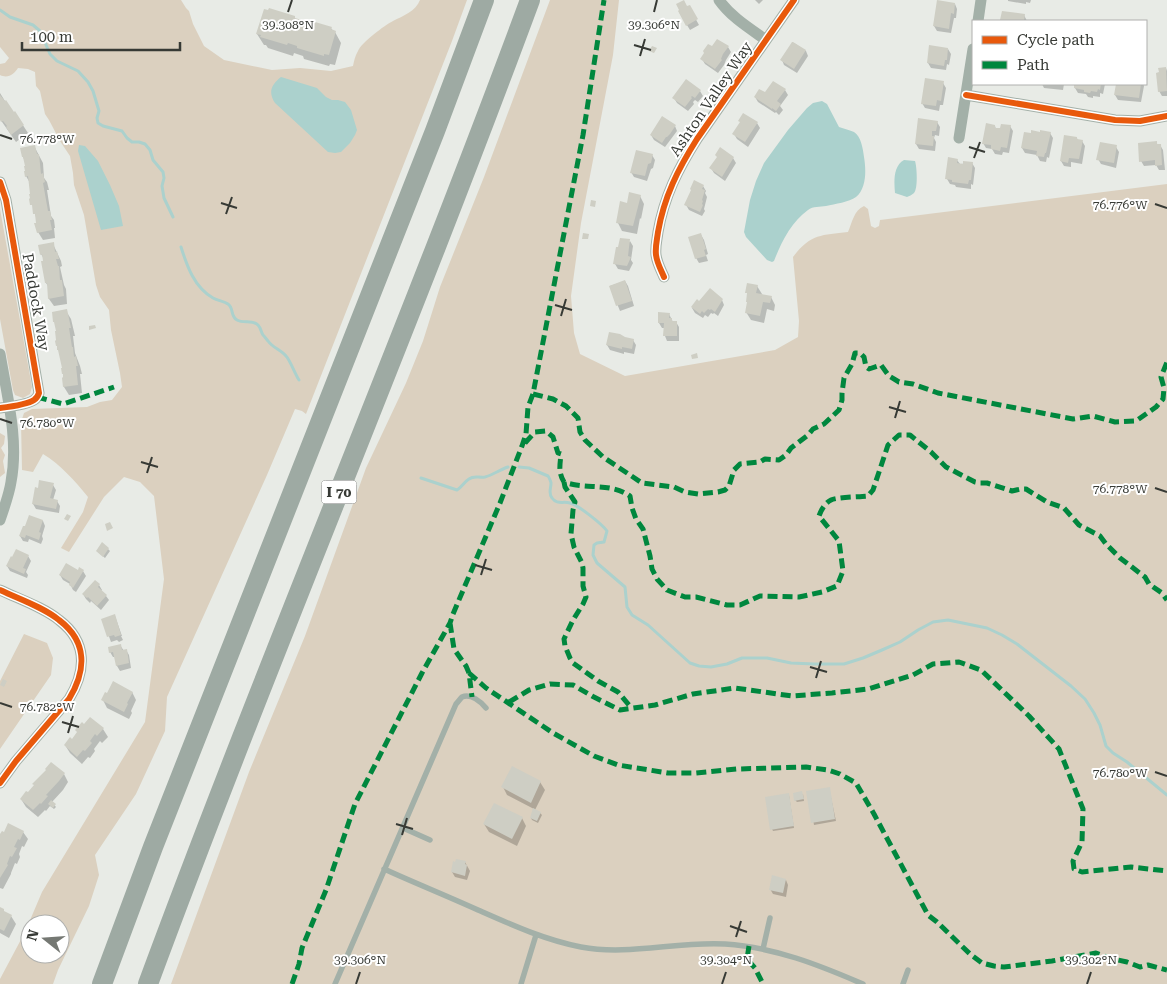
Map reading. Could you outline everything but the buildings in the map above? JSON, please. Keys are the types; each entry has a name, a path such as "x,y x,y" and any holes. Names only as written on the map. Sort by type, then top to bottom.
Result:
{"highway":[{"path":"102,984 484,0"},
{"name":"I 70","path":"148,984 194,861 476,145 530,0"}],"street":[{"path":"719,0 734,18 766,40"},
{"name":"Ashton Valley Way","path":"664,277 656,256 660,221 671,186 682,162 696,139 794,0"},
{"path":"978,20 981,0"},
{"path":"959,138 972,56"},
{"path":"966,95 1116,120 1140,121 1167,116"},
{"name":"Paddock Way","path":"0,182 6,200 39,393 34,400 5,407"},
{"path":"0,354 5,407 14,438 14,462 11,483 0,520"},
{"path":"0,590 43,610 69,628 81,649 82,661 76,688 0,783"}],"lane":[{"path":"335,984 456,704 463,697 470,696 486,708"},
{"path":"403,828 430,840"},
{"path":"384,869 536,935 582,947 604,950 632,950 724,944 763,949 788,955 863,984"},
{"path":"763,949 770,918"},
{"path":"521,984 536,935"},
{"path":"903,984 908,970"}],"shaded area":[{"path":"0,0 181,0 189,11 204,46 224,60 272,70 300,68 331,71 353,66 360,48 374,34 412,10 420,0 467,0 306,414 295,409 167,697 165,731 136,794 95,855 99,875 89,906 70,945 70,914 33,914 42,892 145,722 164,579 154,496 140,482 124,477 104,497 69,552 61,548 83,512 88,497 62,468 43,454 33,472 22,470 21,422 24,413 32,409 87,407 112,400 122,387 109,310 100,297 96,285 84,215 74,185 70,156 45,114 40,91 36,86 35,72 18,68 10,75 0,75 0,64 5,63 9,58 0,47"},
{"path":"550,0 619,0 613,55 581,223 571,296 574,333 580,354 625,376 775,350 798,337 799,321 793,257 805,244 817,237 848,232 856,214 864,206 868,209 871,226 875,228 879,226 880,220 1167,184 1167,984 171,984 249,772 305,636 366,468 406,383 423,341 440,287 484,177"},
{"path":"0,209 32,387 30,394 23,398 15,395 13,390 0,319"},
{"path":"0,433 5,436 4,444 1,448 5,455 3,461 5,473 0,477"},
{"path":"24,634 47,643 53,658 51,675 0,749 0,681"},
{"path":"20,941 20,964 61,964 53,984 0,984 0,979"}],"water":[{"path":"281,77 317,88 332,100 345,102 351,110 357,130 350,143 341,152 328,152 275,103 271,92 275,83"},
{"path":"822,101 827,104 839,127 854,132 860,140 865,162 864,184 860,193 853,199 838,204 812,208 796,220 772,262 767,260 746,237 744,232 750,200 764,163 788,130 807,108 813,103"},
{"path":"79,145 85,146 98,161 119,206 123,226 101,230 78,151"},
{"path":"904,160 915,161 916,168 917,183 915,191 907,197 895,193 896,170"}],"waterway":[{"path":"0,10 10,17 33,25 40,31 50,54 57,61 78,71 88,82 99,111 98,123 122,131 132,142 145,144 150,150 153,160 163,172 162,186 164,198 173,217"},
{"path":"181,247 189,269 201,288 213,298 228,304 233,316 237,320 256,323 270,343 288,358 299,380"},
{"path":"421,478 457,490 471,478 485,477 508,467"},
{"path":"519,467 529,468 548,476 551,483 550,494 554,500 574,504 590,515 607,531 604,542 594,545 593,555 597,563 625,587 627,607 632,615 648,625 690,663 711,667 727,664 742,658 767,658 791,663 844,664 900,642 933,622 948,620 987,628 1017,644 1071,686 1085,699 1094,713 1100,725 1106,746 1167,795"}],"marked path":[{"path":"292,984 302,948 326,890 355,804 422,673 450,623 500,503 526,434 528,407 533,394 583,135 604,0"},
{"path":"533,394 553,399 566,406 578,418 580,432 585,440 603,457 642,483 674,487 685,492 698,494 725,490 729,486 734,470 740,464 760,462 765,459 779,460 813,429 824,424 839,410 844,378 852,364 855,353 860,353 864,357 866,367 869,369 881,365 889,376 899,382 913,384 938,393 1073,419 1093,416 1115,422 1136,421 1156,407 1163,399 1164,388 1161,377 1167,362"},
{"path":"37,397 63,404 114,387"},
{"path":"525,443 535,432 546,431 553,437 558,453 561,454 560,472 564,482 581,486 614,489 630,496 636,519 643,529 652,569 657,579 667,590 685,597 696,597 727,605 740,605 760,596 799,597 822,592 837,586 843,571 839,541 819,516 821,511 827,503 834,499 868,496 873,490 888,445 899,435 910,435 946,467 975,482 987,483 1012,491 1026,489 1047,502 1064,508 1079,525 1100,536 1120,558 1145,577 1149,584 1162,593 1167,600"},
{"path":"564,482 565,487 575,502 571,534 574,547 582,563 583,586 586,597 564,639 565,646 573,663 598,681 618,692 631,708"},
{"path":"450,623 454,649 469,673 472,697"},
{"path":"509,702 529,690 550,684 573,685 620,710 655,705 693,694 735,688 792,696 832,693 868,689 913,675 933,664 959,662 981,670 1029,716 1059,749 1083,809 1082,842 1073,861 1074,869 1082,872 1131,867 1167,871"},
{"path":"469,673 486,688 553,733 594,756 618,765 668,773 806,767 828,770 856,783 928,915 982,963 1004,967 1096,953 1140,967 1148,965 1167,970"},
{"path":"749,946 747,959 755,968 763,984"}],"cycle path":[{"path":"664,277 657,258 656,243 664,207 678,172 697,139 794,0"},
{"path":"966,95 1115,120 1140,121 1167,116"},
{"path":"0,182 6,200 39,393 31,401 0,408"},
{"path":"0,590 53,615 75,638 81,657 79,678 69,699 16,761 0,783"}]}
